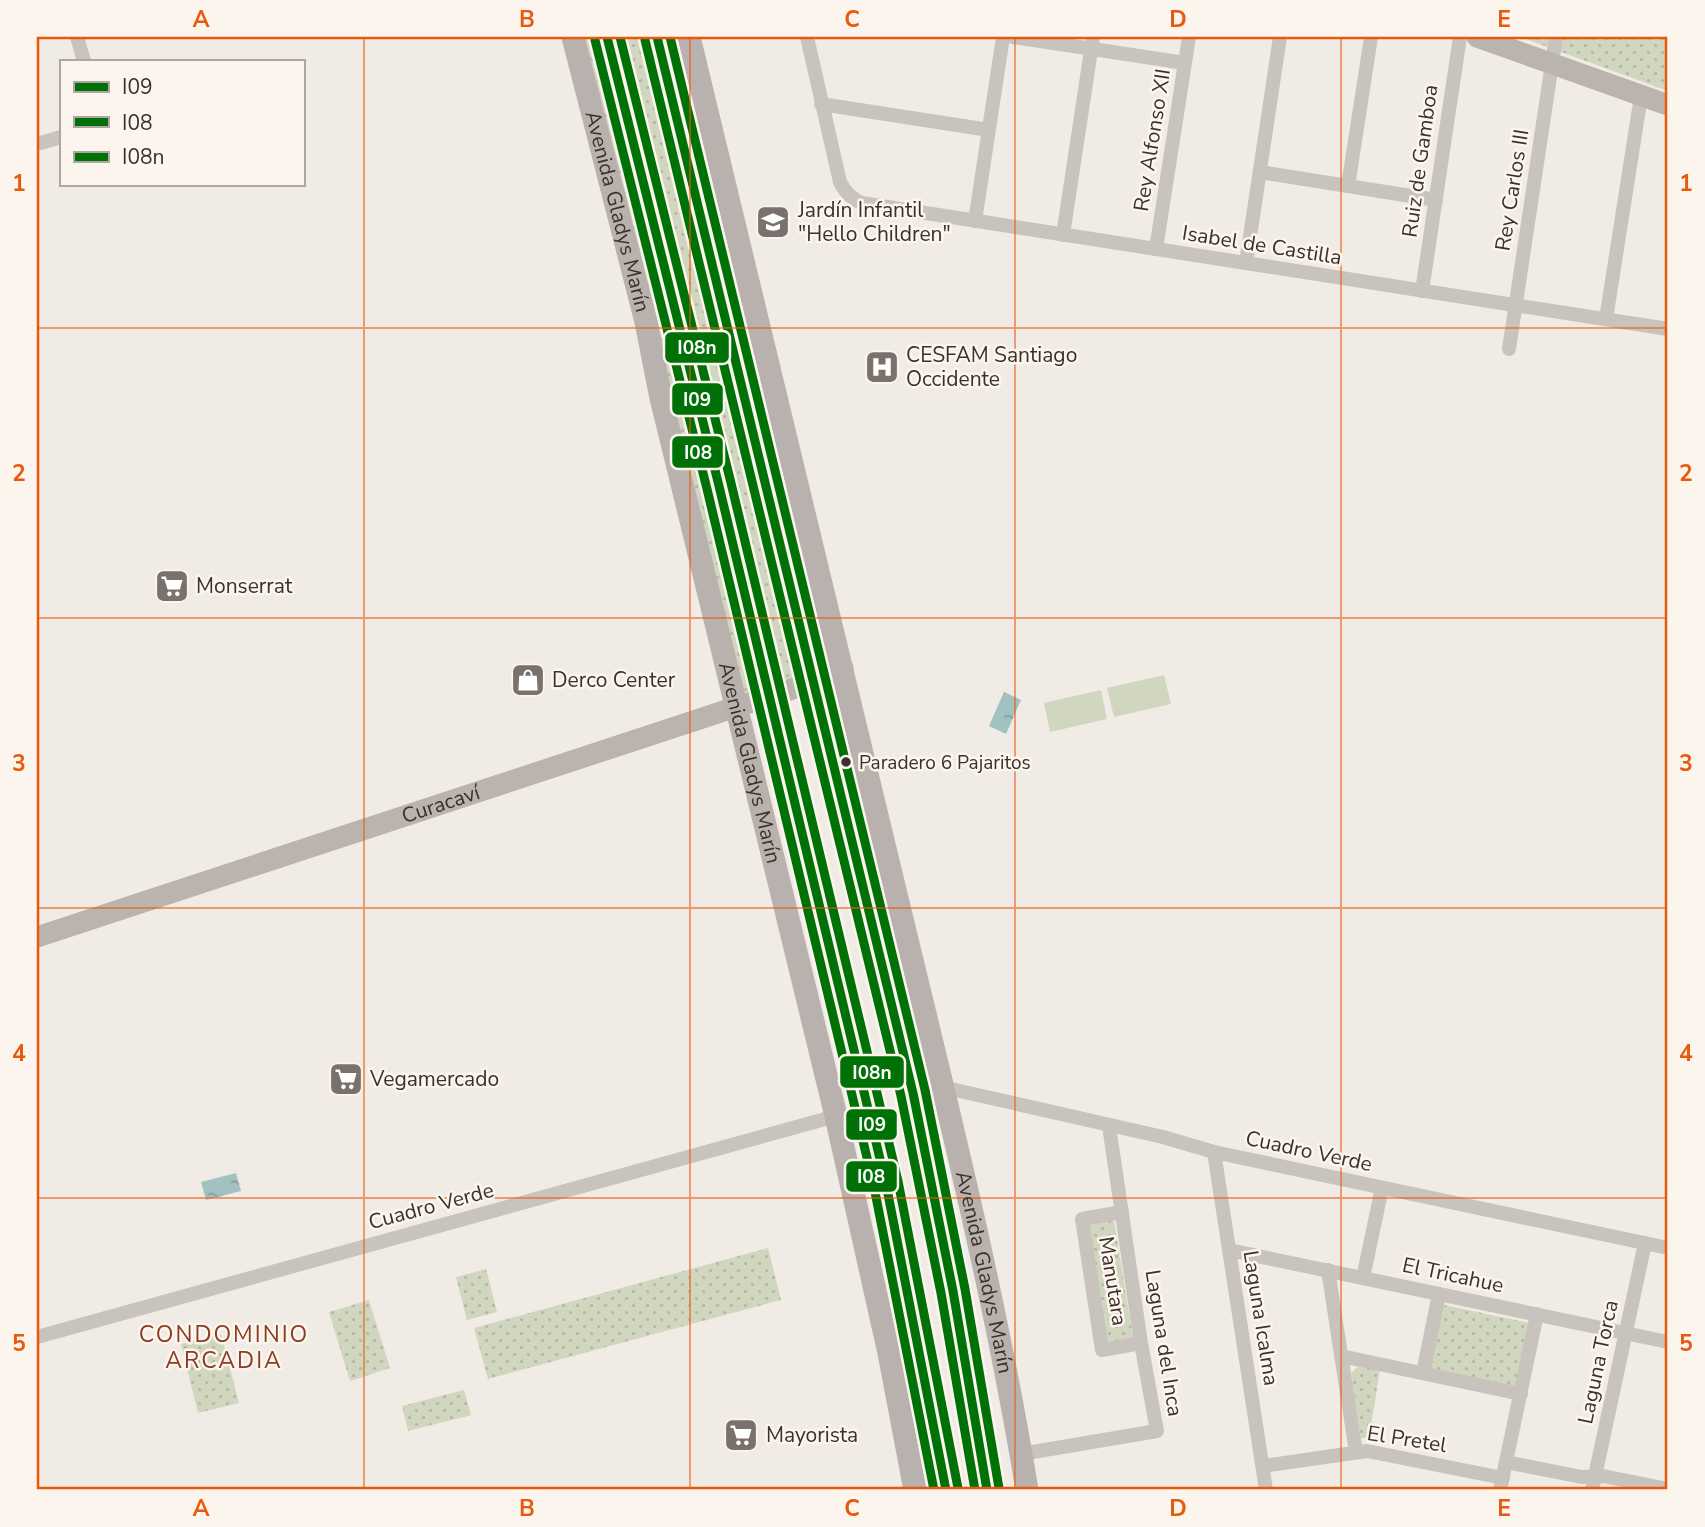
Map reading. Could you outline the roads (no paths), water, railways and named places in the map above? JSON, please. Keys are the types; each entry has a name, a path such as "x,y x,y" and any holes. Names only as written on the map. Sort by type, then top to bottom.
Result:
{"main road":[{"name":"Avenida Gladys Marín","path":"573,37 646,322 661,398 836,1116 889,1353 915,1490"},
{"name":"Avenida Gladys Marín","path":"689,37 843,668 991,1295 1027,1490"}],"street":[{"path":"77,37 84,60"},
{"path":"807,37 821,104 989,130"},
{"path":"975,221 1003,37"},
{"path":"1013,37 1092,43 1185,63"},
{"name":"Rey Alfonso XII","path":"1156,249 1189,37"},
{"path":"1246,263 1280,37"},
{"path":"1348,186 1371,37"},
{"name":"Ruiz de Gamboa","path":"1423,291 1460,37"},
{"path":"1476,37 1552,64 1639,105 1668,105"},
{"name":"Rey Carlos III","path":"1509,349 1556,37"},
{"path":"1063,235 1092,43"},
{"name":"Isabel de Castilla","path":"821,104 840,182 851,197 868,205 1668,329"},
{"path":"1606,319 1639,105"},
{"path":"37,144 60,137"},
{"path":"1260,172 1436,200"},
{"name":"Curacaví","path":"37,937 813,683 843,668"},
{"name":"Cuadro Verde","path":"942,1087 1163,1137 1214,1152 1668,1248"},
{"name":"Cuadro Verde","path":"37,1337 836,1116"},
{"name":"Laguna del Inca","path":"1021,1454 1157,1431 1141,1343 1109,1126"},
{"name":"Laguna Icalma","path":"1214,1152 1266,1490"},
{"path":"1363,1278 1382,1188"},
{"name":"Manutara","path":"1122,1212 1082,1219 1102,1350 1141,1343"},
{"name":"Laguna Torca","path":"1593,1483 1645,1243"},
{"name":"El Tricahue","path":"1229,1250 1668,1342"},
{"path":"1328,1270 1356,1452"},
{"path":"1423,1373 1439,1294"},
{"path":"1502,1484 1537,1314"},
{"path":"1341,1356 1521,1394"},
{"name":"El Pretel","path":"1263,1466 1376,1451 1502,1484"},
{"path":"1506,1462 1582,1477 1593,1483 1603,1476 1668,1489"}],"water":[{"path":"1004,692 1021,700 1006,734 989,726"},
{"path":"236,1173 241,1191 206,1200 201,1182"}],"place":[{"name":"Jardín Infantil \"Hello Children\"","path":"773,222"},
{"name":"CESFAM Santiago Occidente","path":"882,367"},
{"name":"Monserrat","path":"172,586"},
{"name":"Derco Center","path":"528,680"},
{"name":"Paradero 6 Pajaritos","path":"846,762"},
{"name":"Vegamercado","path":"346,1079"},
{"name":"Mayorista","path":"741,1435"}],"district":[{"name":"CONDOMINIO ARCADIA","path":"224,1347"}]}
